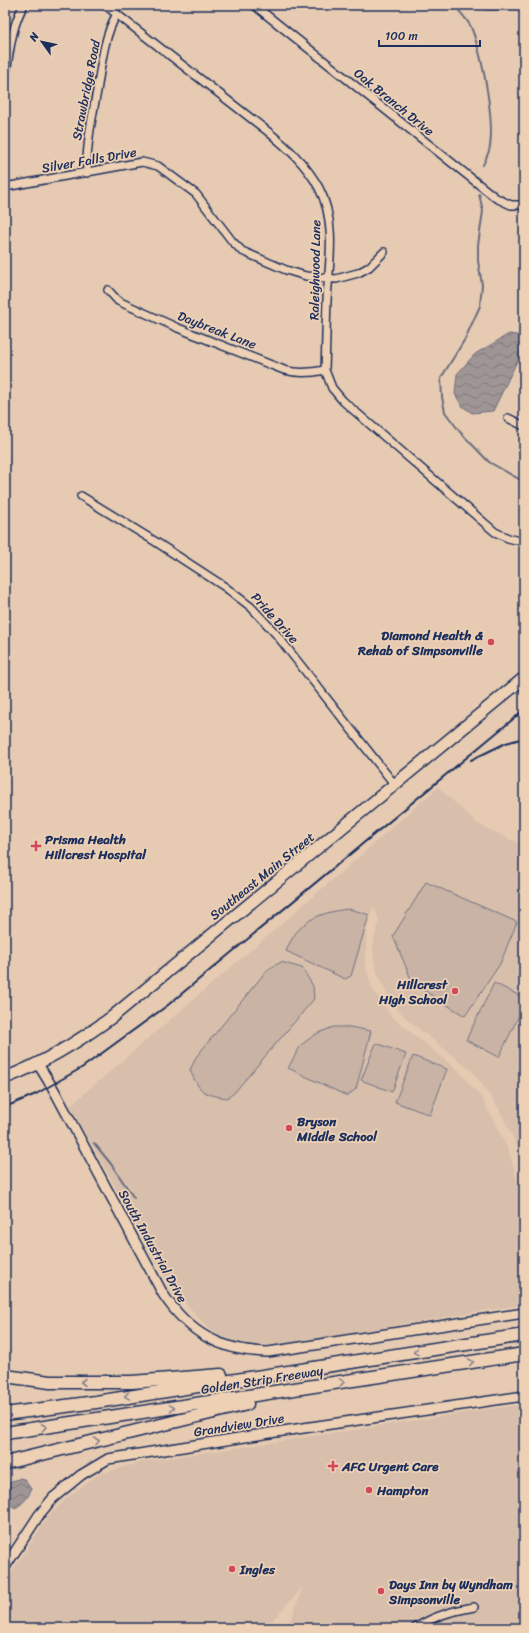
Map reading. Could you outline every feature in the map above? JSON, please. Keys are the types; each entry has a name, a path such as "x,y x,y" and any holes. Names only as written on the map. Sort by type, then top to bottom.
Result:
{"highway":[{"name":"Golden Strip Freeway","path":"5,1414 524,1336"},
{"name":"Golden Strip Freeway","path":"5,1433 524,1354"},
{"path":"5,1376 50,1382 132,1382 318,1367"},
{"path":"5,1463 318,1386"}],"main road":[{"name":"Southeast Main Street","path":"5,1078 38,1064 79,1041 112,1018 524,678"}],"street":[{"path":"5,80 13,37 20,12 24,5"},
{"name":"Raleighwood Lane","path":"105,5 291,150 307,168 320,189 327,210 330,234 325,370 332,388 343,401 495,532 508,538 524,542"},
{"name":"Oak Branch Drive","path":"254,5 496,198 511,205 524,205"},
{"name":"Strawbridge Road","path":"87,173 87,145 100,69 108,38 117,14"},
{"path":"5,35 13,37"},
{"name":"Silver Falls Drive","path":"5,187 142,162 158,166 196,194 232,241 242,251 286,270 306,276 336,279 358,273 369,267 384,252"},
{"name":"Daybreak Lane","path":"108,290 118,302 178,328 284,370 295,373 308,373 325,370"},
{"path":"508,418 524,426"},
{"name":"Pride Drive","path":"81,496 212,579 251,607 275,633 395,785"},
{"name":"South Industrial Drive","path":"38,1064 54,1090 162,1294 172,1308 187,1324 208,1339 237,1349 268,1352 524,1313"},
{"name":"Grandview Drive","path":"5,1567 39,1515 53,1498 82,1475 108,1460 276,1432 524,1396"},
{"path":"415,1628 428,1620 447,1612 474,1607"}],"shaded area":[{"name":"Bryson Middle School","path":"438,787 478,824 524,846 524,1174 520,1152 499,1109 473,1072 408,1020 392,1004 379,978 374,962 373,944 379,920 373,906 367,929 365,965 372,988 392,1017 457,1069 482,1098 508,1149 522,1197 524,1212 524,1304 284,1344 244,1345 216,1336 172,1289 70,1106"},
{"path":"426,882 517,922 500,964 465,1016 413,984 393,936"},
{"path":"348,909 369,915 351,976 345,979 286,951 296,932 310,920 327,913"},
{"path":"281,962 302,968 313,986 314,999 234,1093 227,1098 212,1095 203,1091 197,1084 190,1070 196,1057 267,970"},
{"path":"494,983 524,998 524,1005 499,1057 466,1040"},
{"path":"333,1027 350,1027 371,1031 356,1089 347,1096 288,1068 301,1045 316,1034"},
{"path":"376,1043 406,1054 392,1092 361,1080"},
{"path":"413,1056 447,1069 430,1115 395,1102"},
{"path":"524,1404 524,1628 285,1628 292,1617 303,1587 265,1628 5,1628 5,1582 47,1518 68,1497 99,1474 142,1462"}],"water":[{"path":"509,334 523,336 523,349 493,411 472,413 462,406 455,394 457,374 475,354"},
{"path":"20,1478 24,1479 31,1489 25,1500 15,1508 5,1501 5,1485"}],"waterway":[{"path":"454,5 471,27 487,89 491,139 489,151 483,165"},
{"path":"467,5 475,8 490,10 524,9"},
{"path":"479,194 483,211 478,245 478,261 482,285 480,306 465,339 441,378 442,397 445,412 460,432 489,462 524,482"},
{"path":"94,1143 111,1164 134,1198"}],"railway":[{"path":"5,1107 36,1094 83,1067 168,1005 524,710"},
{"path":"471,760 506,743 524,738"}],"place":[{"name":"Diamond Health & Rehab of Simpsonville","path":"491,642"},
{"name":"Prisma Health Hillcrest Hospital","path":"36,846"},
{"name":"Hillcrest High School","path":"455,991"},
{"name":"Bryson Middle School","path":"289,1128"},
{"name":"AFC Urgent Care","path":"333,1466"},
{"name":"Hampton","path":"369,1490"},
{"name":"Ingles","path":"232,1569"},
{"name":"Days Inn by Wyndham Simpsonville","path":"381,1591"}]}
